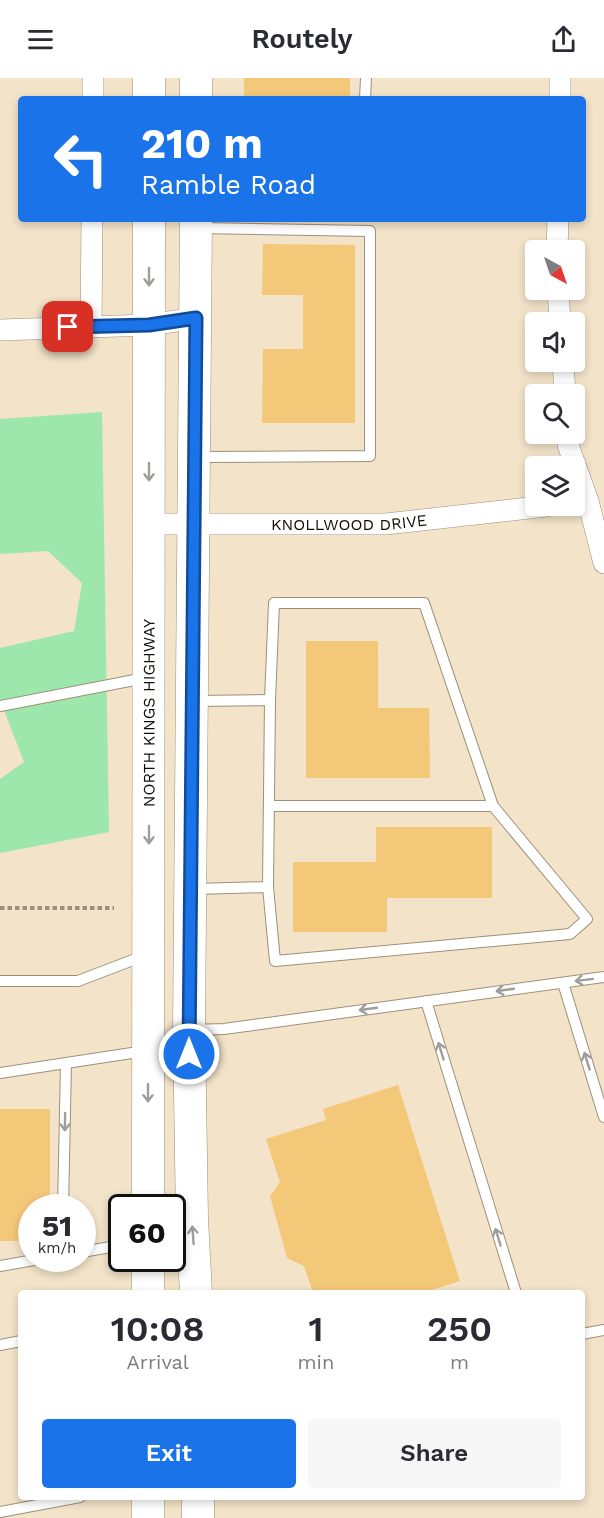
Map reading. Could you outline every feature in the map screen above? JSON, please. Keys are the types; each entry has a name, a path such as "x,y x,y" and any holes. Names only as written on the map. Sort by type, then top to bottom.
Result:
{"main road":[{"path":"149,78 150,96"},
{"path":"196,78 196,96"},
{"name":"NORTH KINGS HIGHWAY","path":"148,1194 149,222"},
{"path":"196,224 189,1030 192,1219 196,1290"},
{"path":"148,1272 148,1290"},
{"path":"148,1500 148,1518"},
{"path":"198,1500 198,1518"}],"street":[{"path":"93,78 93,96"},
{"path":"560,78 560,96"},
{"path":"91,327 92,222"},
{"path":"557,240 558,222"},
{"path":"0,330 149,325 196,318"},
{"path":"568,444 589,501 604,563"},
{"name":"KNOLLWOOD DRIVE","path":"149,524 386,524 525,508"}],"lane":[{"path":"365,96 366,78"},
{"path":"195,457 370,456 370,231 196,224"},
{"path":"274,603 424,603 493,806 587,919 570,934 275,961 268,886 270,700 274,603"},
{"path":"0,706 149,678"},
{"path":"193,701 270,700"},
{"path":"269,806 493,806"},
{"path":"191,889 268,886"},
{"path":"0,981 78,981 149,954"},
{"path":"189,1030 224,1029 604,977"},
{"path":"563,982 604,1117"},
{"path":"426,1001 515,1290"},
{"path":"0,1073 148,1051"},
{"path":"63,1194 66,1063"},
{"path":"0,1266 18,1263"},
{"path":"585,1333 604,1330"},
{"path":"0,1346 18,1342"},
{"path":"0,1512 64,1500"}],"path":[{"path":"0,908 114,908"}],"green space":[{"path":"102,412 109,832 0,853 0,779 24,762 0,700 0,648 74,631 82,583 48,551 0,554 0,419"}],"building":[{"path":"244,78 350,78 350,96 244,96"},
{"path":"263,244 355,245 355,423 262,423 263,349 303,349 303,295 262,295"},
{"path":"306,641 378,641 378,708 429,708 430,778 306,778"},
{"path":"376,827 492,827 492,898 387,898 387,932 293,932 293,862 376,862"},
{"path":"398,1085 460,1281 432,1290 312,1290 304,1266 287,1258 270,1196 280,1182 266,1139 326,1120 323,1109"},
{"path":"0,1109 50,1109 50,1194 18,1194 18,1241 0,1241"}],"route":[{"path":"68,327 149,325 196,318 189,1054"}]}
